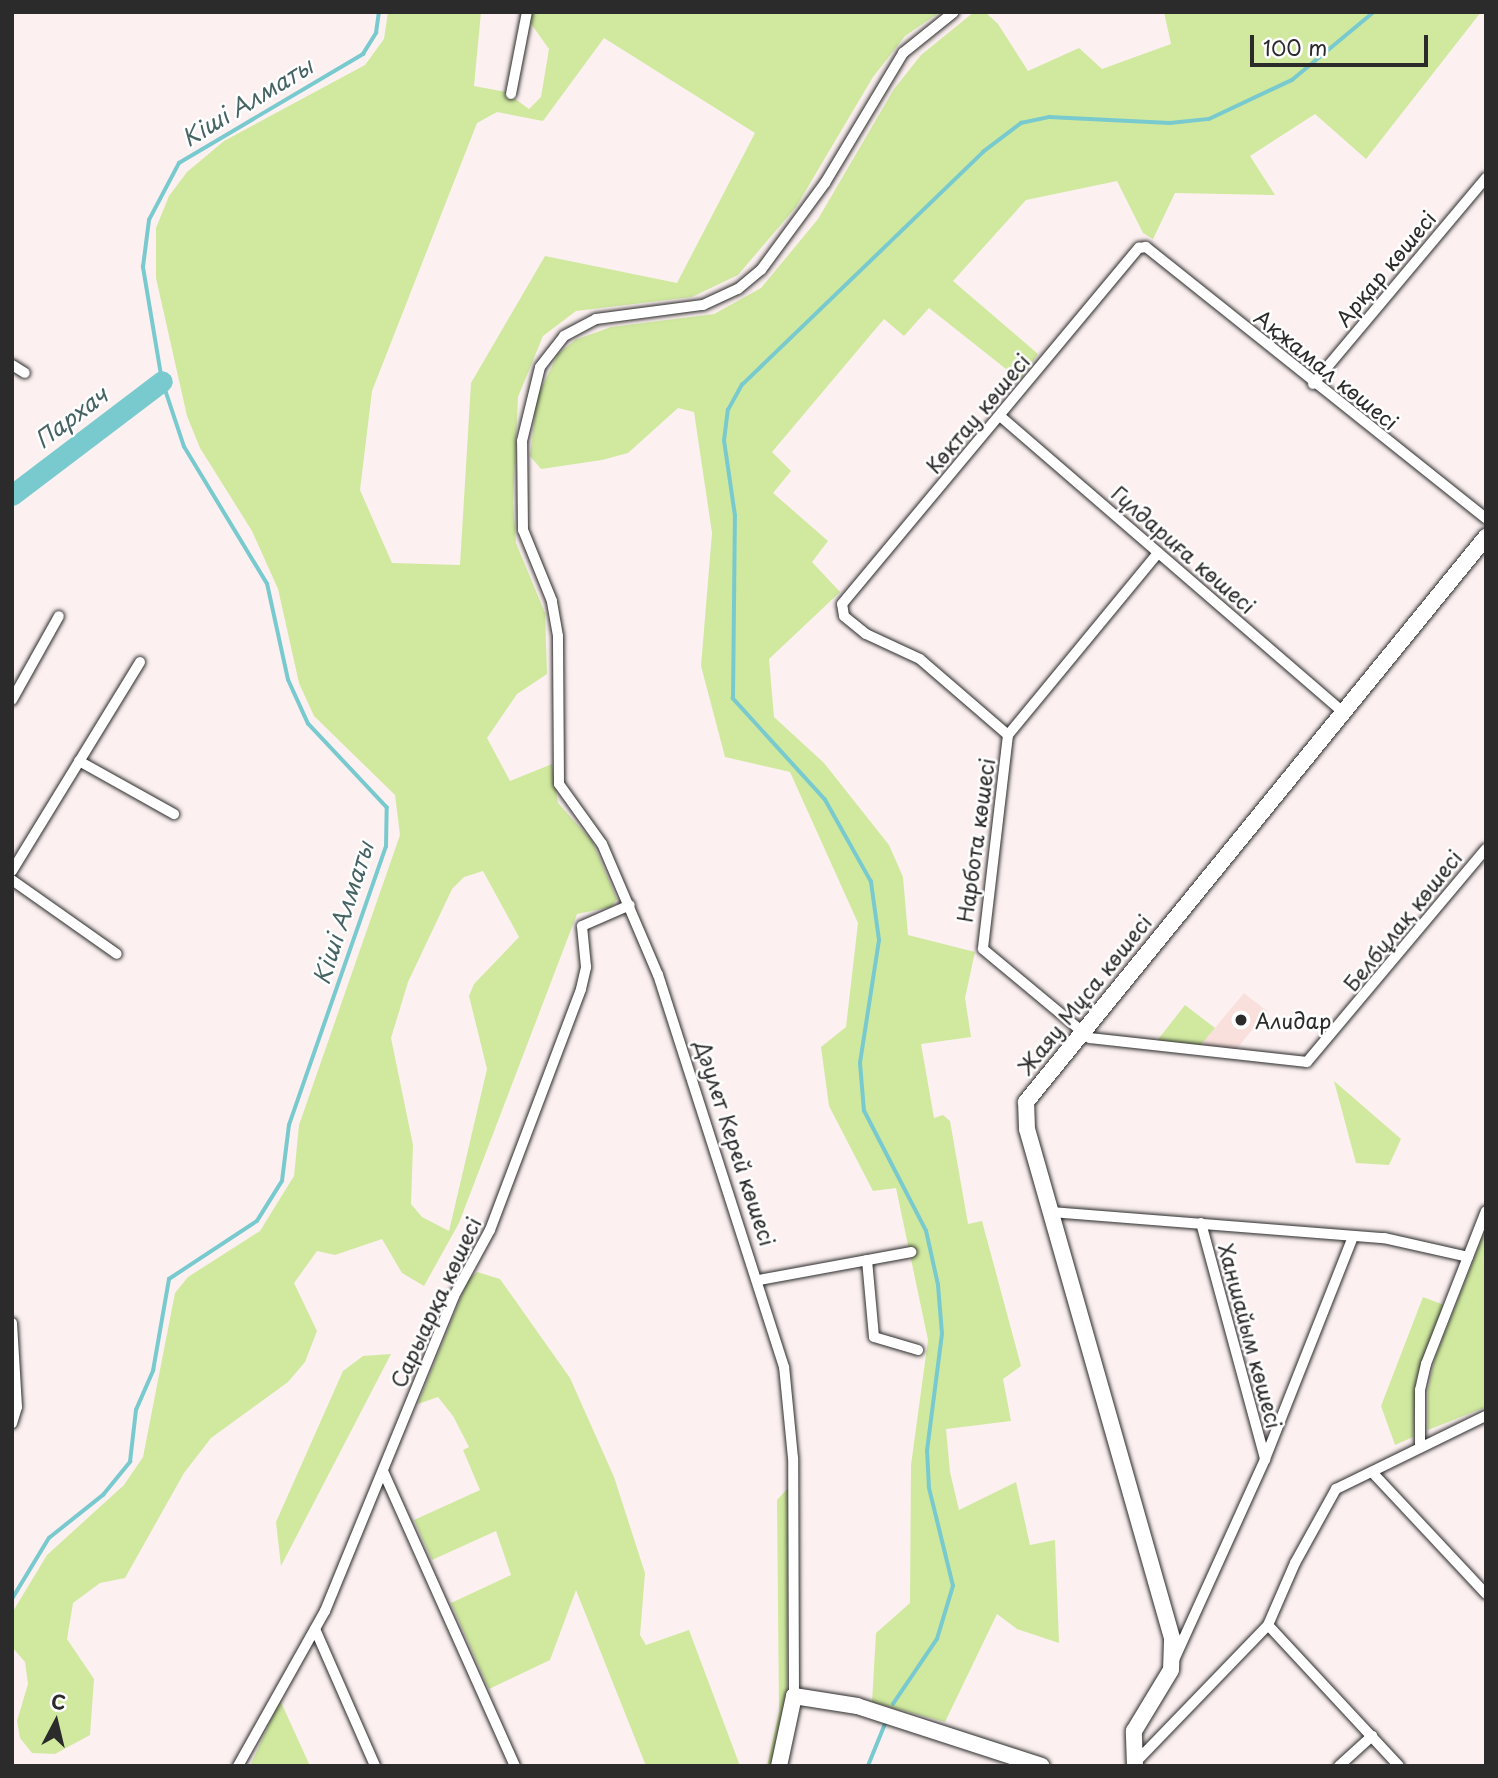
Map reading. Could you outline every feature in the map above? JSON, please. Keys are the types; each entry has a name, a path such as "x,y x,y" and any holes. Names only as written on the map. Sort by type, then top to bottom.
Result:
{"street":[{"path":"511,94 527,12"},
{"name":"Дәулет Керей көшесі","path":"779,1766 794,1696 790,1411 759,1280 630,905 602,844 559,784 558,636 552,601 532,561 523,530 522,441 532,388 551,350 596,319 704,305 752,278 803,215 903,52 954,12"},
{"name":"Арқар көшесі","path":"1313,384 1486,178"},
{"name":"Ақжамал көшесі","path":"1146,247 1313,384 1486,518"},
{"name":"Көктау көшесі","path":"1008,735 929,665 866,634 841,608 1139,248 1146,247"},
{"path":"12,365 25,373"},
{"name":"Гүлдариға көшесі","path":"1000,416 1342,711"},
{"name":"Жаяу Мұса көшесі","path":"1173,1662 1170,1625 1027,1129 1026,1102 1079,1031 1486,537"},
{"path":"1008,735 1158,552"},
{"path":"12,700 59,615"},
{"path":"12,871 140,662"},
{"name":"Нарбота көшесі","path":"1008,735 981,943 986,953 1079,1031"},
{"path":"79,761 174,814"},
{"name":"Белбұлақ көшесі","path":"1079,1031 1090,1038 1307,1062 1486,849"},
{"path":"12,880 117,954"},
{"name":"Сарыарқа көшесі","path":"238,1766 315,1629 454,1296 490,1230 581,989 582,926 630,905"},
{"path":"1420,1444 1420,1390 1426,1364 1486,1211"},
{"path":"1051,1212 1412,1241 1468,1257"},
{"name":"Ханшайым көшесі","path":"1201,1223 1265,1459"},
{"name":"Ханшайым көшесі","path":"1173,1662 1265,1459 1353,1237"},
{"path":"759,1280 911,1252"},
{"path":"867,1260 874,1337 918,1350"},
{"path":"12,1323 17,1408 12,1423"},
{"path":"1132,1765 1269,1625 1329,1498 1420,1444 1486,1416"},
{"path":"383,1471 515,1766"},
{"path":"1372,1472 1486,1594"},
{"path":"1269,1625 1399,1766"},
{"path":"315,1629 375,1766"},
{"path":"1132,1765 1133,1731 1173,1662"},
{"path":"794,1696 857,1706 1042,1766"},
{"path":"1339,1766 1372,1736"}],"shaded area":[{"name":"Алидар","path":"1244,993 1267,1011 1235,1051 1199,1047"}],"green space":[{"path":"388,12 481,12 474,86 506,92 529,109 541,97 549,49 529,21 531,12 940,12 905,36 873,77 796,207 738,275 692,297 576,311 543,336 518,397 513,502 516,543 545,613 547,674 517,694 487,738 510,781 552,764 558,803 592,841 617,899 611,907 577,914 459,1223 424,1286 402,1273 382,1239 335,1255 317,1251 294,1283 317,1331 305,1362 288,1382 211,1438 184,1473 125,1578 100,1583 73,1603 67,1639 94,1679 90,1735 55,1754 32,1753 20,1738 17,1721 28,1684 25,1662 12,1647 12,1613 47,1555 124,1485 143,1457 175,1293 188,1277 260,1231 294,1176 299,1125 400,835 395,795 314,716 299,683 278,589 252,531 200,448 187,416 156,278 156,228 169,196 187,172 224,141 365,65 384,39","holes":["604,38 755,133 677,283 545,256 471,383 460,565 392,563 360,490 372,391 477,123 497,112 543,121","483,871 519,937 474,984 469,996 487,1069 449,1231 422,1217 411,1204 413,1145 391,1038 408,982 452,889 464,877"]},
{"path":"974,12 985,12 998,24 1028,71 1079,48 1102,69 1171,44 1164,12 1481,12 1366,159 1315,114 1250,156 1275,195 1175,193 1153,239 1143,233 1117,181 1026,200 953,281 1038,354 1020,380 929,308 904,336 884,319 772,452 791,471 773,493 828,541 812,562 840,592 769,659 774,717 824,763 889,845 903,877 908,935 975,952 965,998 971,1037 921,1044 934,1118 943,1115 950,1121 968,1224 982,1221 1021,1366 1003,1379 1011,1421 946,1429 950,1472 959,1510 1016,1482 1030,1545 1055,1540 1059,1643 1017,1629 997,1614 945,1722 872,1702 876,1633 910,1603 911,1465 928,1340 896,1188 873,1191 829,1106 821,1047 846,1027 858,923 790,772 725,757 701,666 712,533 694,412 678,408 628,453 602,460 541,469 530,456 537,397 558,354 575,340 611,327 714,314 761,288 818,219 894,89 921,55"},
{"path":"1185,1005 1215,1028 1199,1047 1156,1042"},
{"path":"1334,1081 1401,1139 1389,1165 1356,1163"},
{"path":"1486,1228 1486,1407 1428,1430 1428,1389 1435,1358"},
{"path":"477,1272 500,1279 570,1378 614,1477 645,1573 640,1635 646,1645 689,1630 740,1766 646,1766 576,1590 550,1660 489,1689 451,1603 511,1575 496,1531 432,1560 414,1520 480,1490 463,1450 469,1447 453,1416 438,1397 418,1404 468,1280"},
{"path":"1423,1297 1444,1305 1416,1380 1413,1437 1395,1445 1381,1406"},
{"path":"391,1354 281,1566 276,1522 343,1371 363,1356"},
{"path":"788,1488 787,1690 772,1766 767,1766 779,1712 777,1500"},
{"path":"280,1700 310,1766 250,1766"}],"waterway":[{"name":"Кіші Алматы","path":"12,1599 49,1538 103,1495 130,1462 136,1410 153,1371 169,1279 257,1221 282,1181 289,1125 386,847 387,808 308,724 288,680 267,584 184,447 162,381 143,267 149,220 179,163 363,54 376,33 379,12"},
{"path":"893,1704 937,1639 953,1586 929,1488 927,1451 942,1334 938,1285 926,1231 864,1111 860,1063 879,940 871,882 825,800 733,699 735,516 724,441 728,410 742,385 983,152 1021,123 1049,117 1170,123 1209,119 1292,80 1374,12"},
{"name":"Пархач","path":"12,495 162,381"},
{"path":"868,1766 885,1724"}],"place":[{"name":"Алидар","path":"1241,1020"}]}
